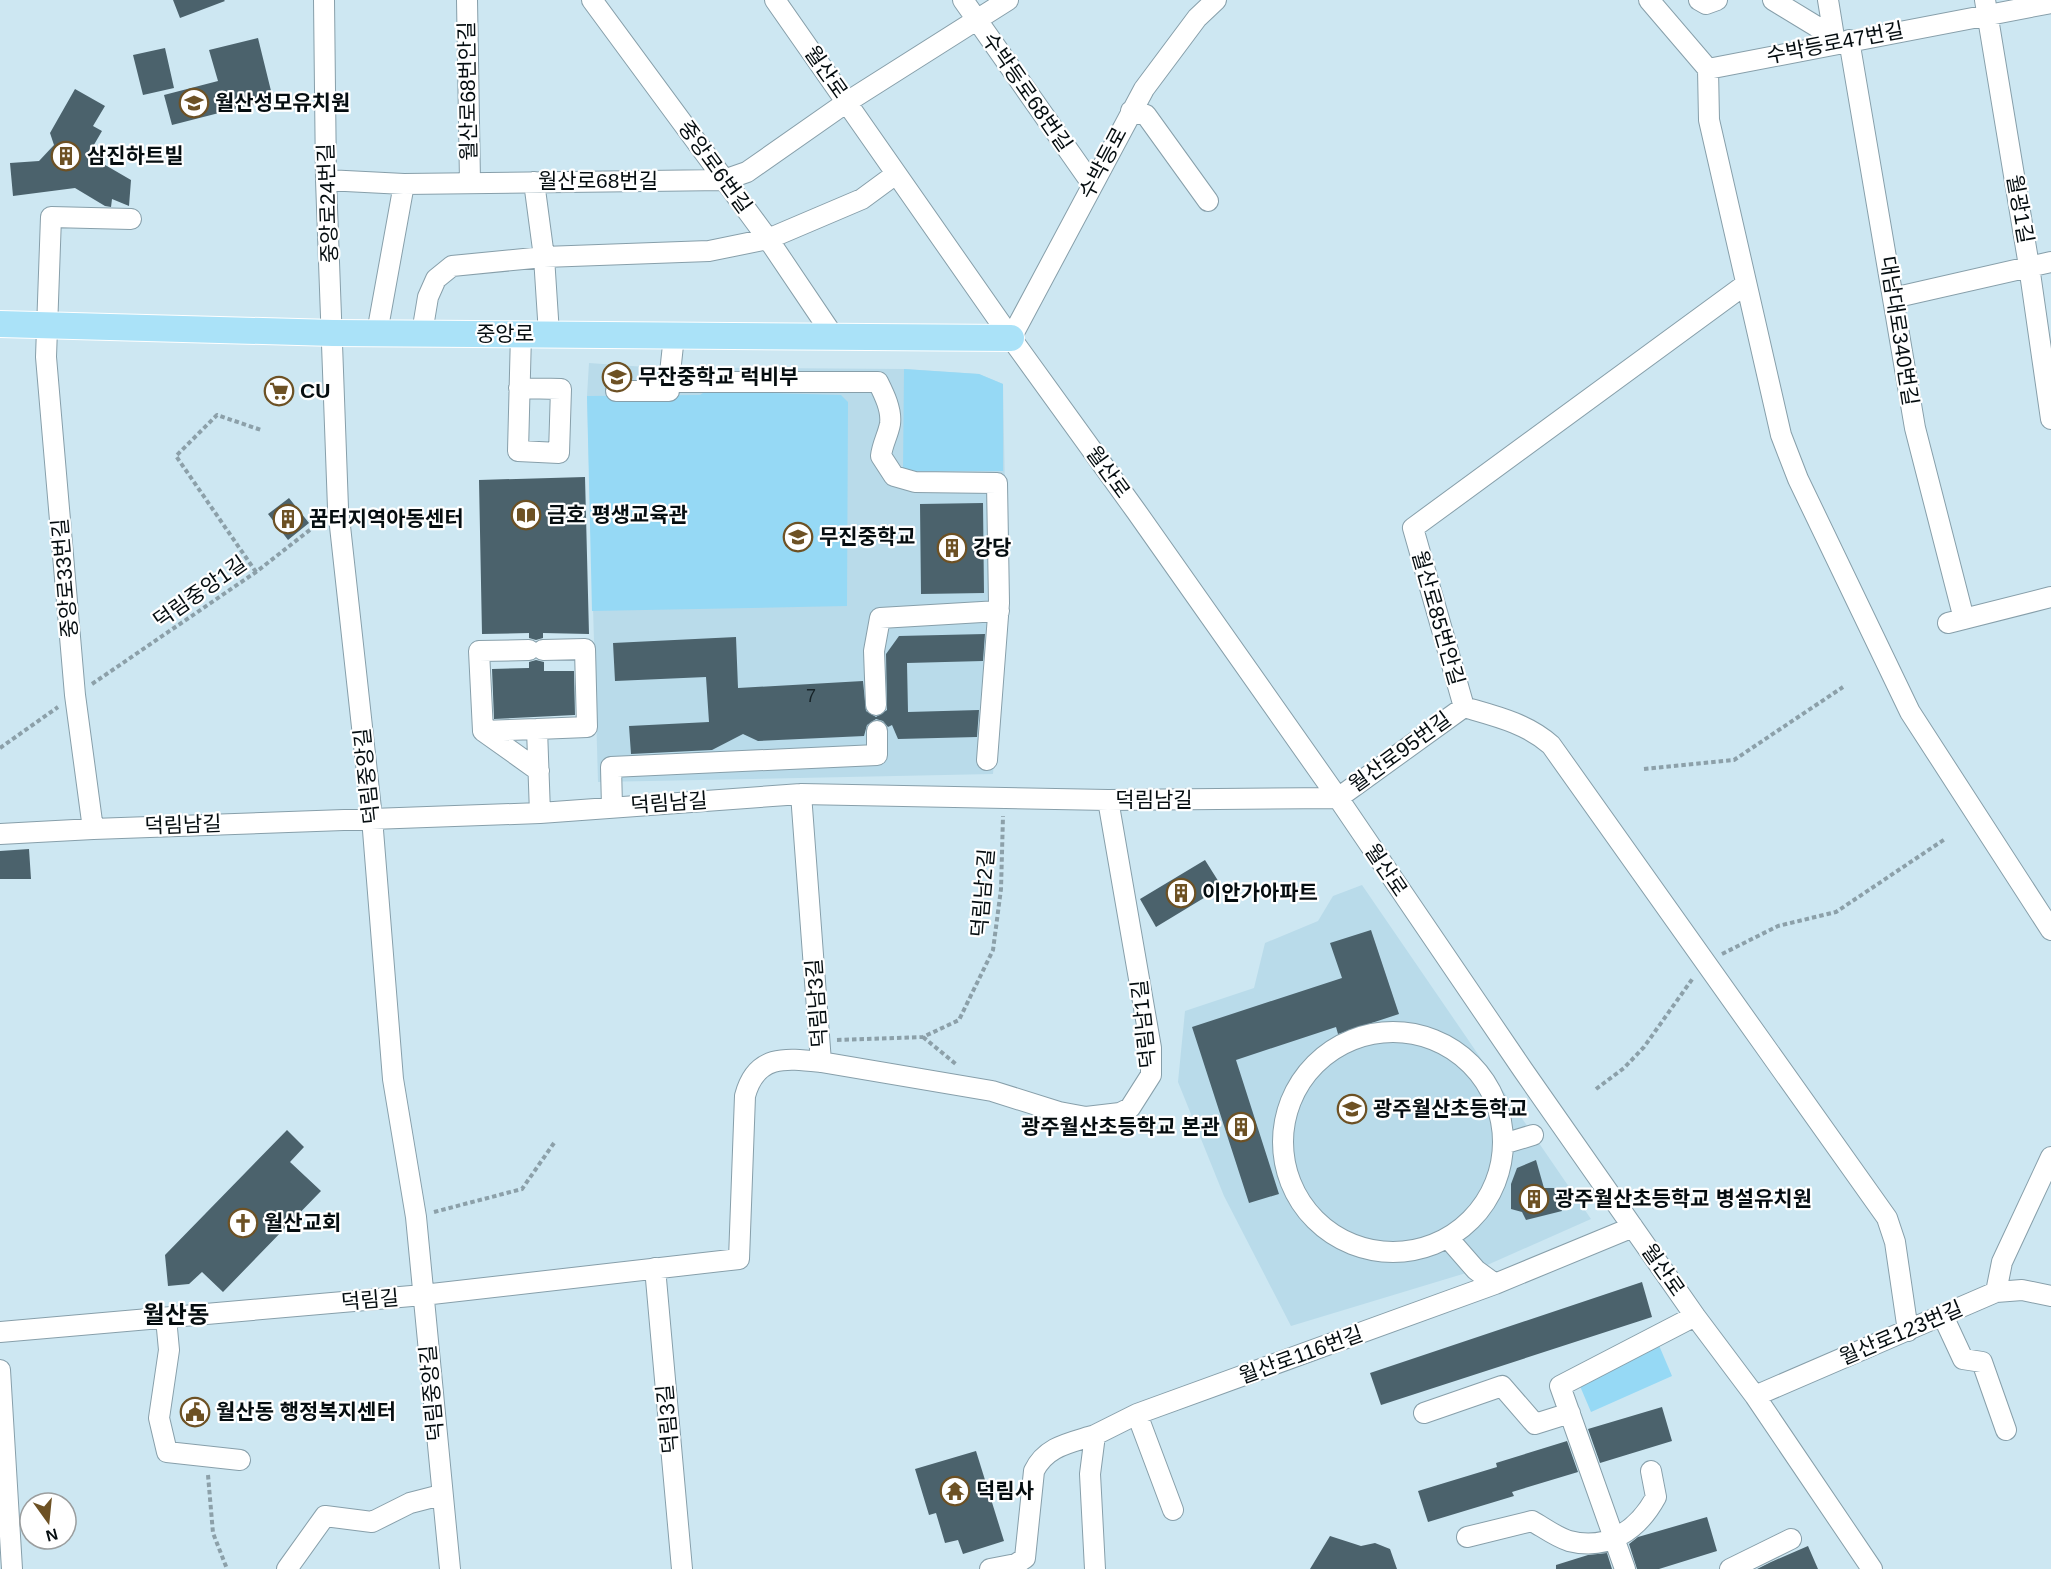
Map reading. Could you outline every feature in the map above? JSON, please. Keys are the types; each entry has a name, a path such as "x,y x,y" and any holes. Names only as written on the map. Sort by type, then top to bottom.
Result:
{"main road":[{"name":"중앙로","path":"0,324 333,333 1011,338"}],"street":[{"name":"중앙로24번길","path":"324,0 326,180 333,333"},
{"name":"월산로68번안길","path":"467,0 470,182"},
{"name":"중앙로6번길","path":"592,0 768,239 834,337"},
{"name":"월산로","path":"775,0 1011,338 1338,798 1695,1316 1755,1396 1872,1569"},
{"name":"수박등로68번길","path":"963,0 1092,184"},
{"name":"월산로68번길","path":"326,180 404,184 724,180 747,172 847,102 1008,0"},
{"name":"수박등로","path":"1011,338 1131,111 1173,48 1216,0"},
{"path":"1649,0 1708,69 1709,120 1781,435 1798,479 1910,712 2051,930"},
{"path":"1699,0 1706,4 1717,0"},
{"path":"1773,0 1842,41"},
{"name":"대남대로340번길","path":"1828,0 1842,41 1893,298 1915,428 1956,621 2051,597"},
{"name":"수박등로47번길","path":"1708,69 1842,41 1986,7 2051,3"},
{"name":"월광1길","path":"1986,7 2046,356 2051,419"},
{"path":"1131,111 1146,115 1208,201"},
{"path":"422,333 428,297 436,279 452,266 544,257 709,251 768,239 862,199 896,174"},
{"path":"534,182 544,257 549,334"},
{"path":"377,333 404,184"},
{"name":"중앙로33번길","path":"93,829 75,695 47,369 46,326 51,217 131,219"},
{"path":"1893,298 2051,262"},
{"name":"월산로85번안길","path":"1464,707 1413,528 1746,284"},
{"name":"덕림중앙길","path":"333,333 338,508 372,818 393,1079 416,1217 441,1495 450,1569"},
{"path":"519,388 521,334"},
{"path":"616,391 669,391 674,336"},
{"path":"669,382 878,382 886,398 890,424 883,441 881,456 894,476 915,482 997,483 999,611 987,760"},
{"path":"876,705 874,651 880,618 999,611"},
{"path":"585,649 587,727 483,731 479,651 585,649"},
{"path":"1464,707 1511,721 1536,732 1551,744 1887,1218 1895,1242 1908,1331"},
{"name":"월산로95번길","path":"1338,798 1464,707"},
{"path":"537,729 540,813"},
{"path":"483,731 539,771"},
{"path":"612,807 610,767 877,755 877,731"},
{"name":"덕림남길","path":"0,834 540,813 801,794 1108,800 1338,798"},
{"name":"덕림남3길","path":"739,1259 744,1096 748,1081 759,1069 780,1060 788,1058 821,1062 801,794"},
{"name":"덕림남1길","path":"821,1062 992,1090 1059,1112 1086,1117 1120,1113 1130,1107 1151,1075 1151,1048 1108,800"},
{"path":"1397,1031 1432,1038 1463,1056 1487,1083 1500,1115 1503,1144 1494,1185 1475,1215 1448,1238 1412,1250 1375,1251 1340,1239 1310,1216 1290,1185 1282,1149 1286,1112 1302,1078 1328,1052 1362,1036 1397,1031"},
{"path":"1503,1144 1533,1136"},
{"path":"1996,1292 2002,1263 2051,1157"},
{"name":"월산로116번길","path":"990,1569 1016,1564 1025,1558 1034,1471 1040,1458 1057,1448 1095,1435 1137,1414 1495,1284 1633,1227"},
{"path":"1448,1238 1476,1270 1495,1284"},
{"name":"덕림길","path":"0,1332 423,1295 739,1259"},
{"name":"덕림3길","path":"655,1268 682,1569"},
{"name":"월산로123번길","path":"1755,1396 1996,1292 2022,1290 2051,1296"},
{"path":"1625,1569 1560,1386 1695,1316"},
{"path":"1943,1316 1963,1359 1982,1362 2006,1430"},
{"path":"166,1318 169,1350 159,1418 167,1452 240,1460"},
{"path":"0,1370 12,1569"},
{"path":"1424,1413 1502,1386 1535,1424 1570,1413"},
{"path":"1137,1414 1173,1510"},
{"path":"1095,1435 1090,1474 1095,1569"},
{"path":"1467,1537 1532,1521 1568,1540 1595,1543 1614,1539 1645,1517 1656,1497 1651,1471"},
{"path":"287,1569 307,1538 325,1516 372,1522 411,1503 441,1495"},
{"path":"1730,1569 1791,1539"}],"path":[{"path":"256,572 176,456 217,415 261,430"},
{"name":"덕림중앙1길","path":"0,748 256,572 338,508"},
{"path":"1644,769 1734,760 1843,687"},
{"name":"덕림남2길","path":"820,1041 922,1037 959,1020 993,950 1001,889 1004,798"},
{"path":"1596,1089 1624,1068 1644,1047 1697,972 1706,964 1778,926 1836,912 1867,894 1945,838"},
{"path":"416,1217 522,1189 554,1143"},
{"path":"207,1456 213,1533 227,1569"}],"shaded area":[{"name":"무진중학교","path":"589,363 646,367 904,369 979,374 1003,384 1007,603 993,774 598,782 587,396"},
{"path":"904,369 979,374 1003,384 1003,471 903,471"},
{"path":"706,391 841,395 848,402 847,606 592,611 587,396 700,395"},
{"name":"광주월산초등학교","path":"1362,885 1591,1219 1476,1270 1291,1326 1224,1196 1178,1082 1185,1011 1254,988 1265,943 1318,921 1333,896"},
{"path":"1655,1336 1672,1376 1591,1412 1574,1372"}],"building":[{"path":"173,0 224,0 225,1 180,18"},
{"path":"258,38 273,99 172,125 164,95 218,81 209,50"},
{"path":"165,48 174,88 143,95 133,55"},
{"name":"삼진하트빌","path":"75,89 105,106 93,126 102,131 88,155 131,180 129,206 112,199 111,207 105,206 75,188 13,196 10,163 39,161 54,145 50,133"},
{"path":"585,477 589,634 543,633 543,638 536,640 529,638 529,633 482,634 479,480"},
{"name":"꿈터지역아동센터","path":"289,498 309,523 288,540 268,514"},
{"name":"강당","path":"983,503 984,593 921,594 920,504"},
{"path":"985,634 983,661 907,663 908,712 979,710 977,737 898,739 892,725 888,727 883,721 876,719 867,725 864,736 758,741 743,734 712,750 631,754 629,726 709,722 706,677 615,681 613,643 736,637 738,688 863,681 866,711 876,717 887,710 886,654 899,636"},
{"path":"536,660 544,662 544,671 574,671 575,715 494,719 492,669 529,668 529,662"},
{"path":"29,849 31,879 0,879 0,851"},
{"name":"이안가아파트","path":"1205,860 1222,887 1156,927 1140,899"},
{"name":"광주월산초등학교 본관","path":"1371,930 1399,1014 1338,1034 1336,1027 1236,1060 1279,1194 1249,1203 1192,1027 1342,978 1330,943"},
{"name":"월산교회","path":"287,1130 304,1147 290,1162 321,1191 223,1292 202,1272 189,1284 168,1286 165,1255"},
{"name":"광주월산초등학교 병설유치원","path":"1536,1160 1544,1188 1554,1188 1562,1211 1526,1220 1522,1212 1511,1209 1511,1184 1517,1168"},
{"path":"1642,1282 1652,1317 1381,1405 1370,1373"},
{"path":"1662,1407 1672,1441 1600,1463 1588,1429"},
{"path":"1567,1441 1578,1472 1512,1492 1514,1496 1428,1522 1418,1491 1497,1467 1496,1463"},
{"name":"덕림사","path":"976,1451 1004,1541 963,1554 958,1540 945,1543 936,1513 929,1515 915,1469"},
{"path":"1707,1517 1717,1551 1659,1569 1637,1569 1629,1544 1638,1537"},
{"path":"1330,1536 1361,1546 1375,1543 1390,1549 1397,1569 1310,1569"},
{"path":"1808,1546 1818,1569 1757,1569 1771,1562"},
{"path":"1607,1553 1612,1569 1556,1569 1556,1565 1588,1555"}],"place":[{"name":"월산성모유치원","path":"194,103"},
{"name":"삼진하트빌","path":"66,156"},
{"name":"무잔중학교 럭비부","path":"617,377"},
{"name":"CU","path":"279,391"},
{"name":"금호 평생교육관","path":"526,515"},
{"name":"꿈터지역아동센터","path":"288,519"},
{"name":"무진중학교","path":"798,537"},
{"name":"강당","path":"952,548"},
{"name":"이안가아파트","path":"1181,893"},
{"name":"광주월산초등학교","path":"1352,1109"},
{"name":"광주월산초등학교 본관","path":"1241,1127"},
{"name":"광주월산초등학교 병설유치원","path":"1534,1199"},
{"name":"월산교회","path":"243,1223"},
{"name":"월산동 행정복지센터","path":"195,1412"},
{"name":"덕림사","path":"955,1491"}],"district":[{"name":"월산동","path":"176,1315"}]}
